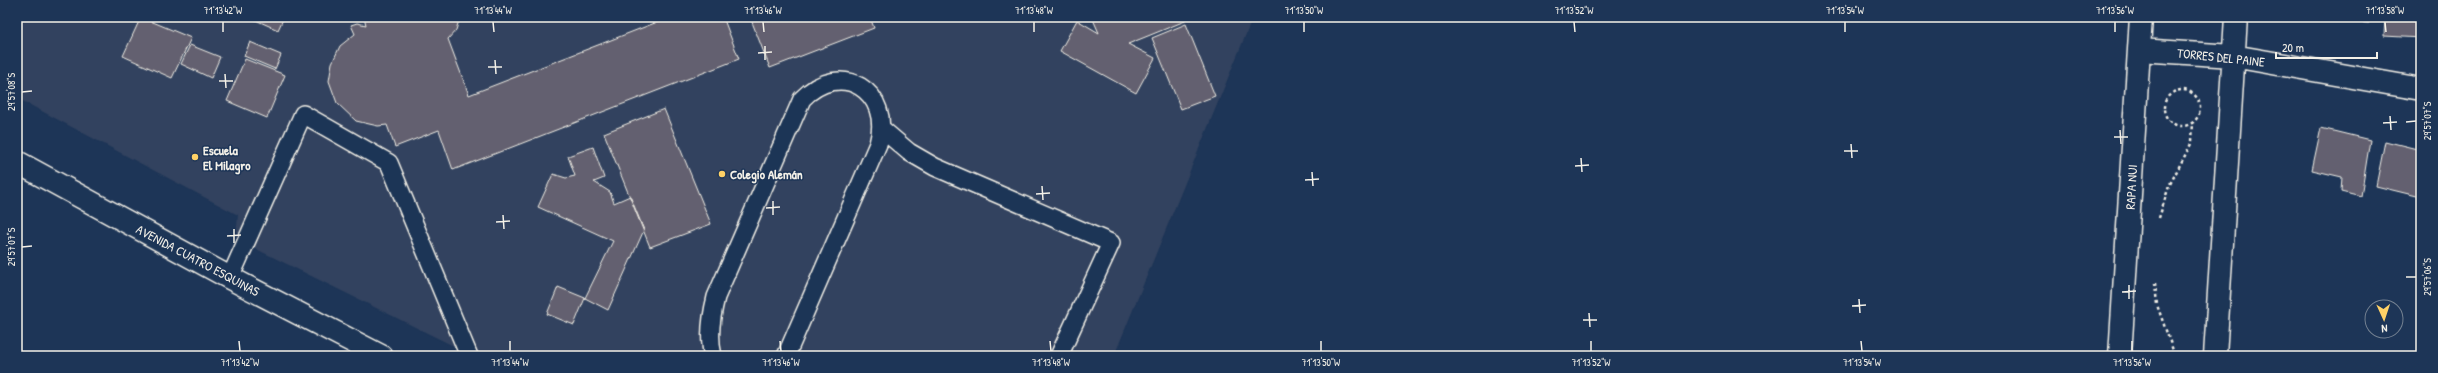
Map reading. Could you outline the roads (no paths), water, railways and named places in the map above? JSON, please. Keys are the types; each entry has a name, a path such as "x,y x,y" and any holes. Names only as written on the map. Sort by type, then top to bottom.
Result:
{"street":[{"name":"RAPA NUI","path":"2120,356 2141,17"},
{"path":"2215,356 2236,17"},
{"name":"TORRES DEL PAINE","path":"2139,50 2233,56 2421,89"},
{"name":"AVENIDA CUATRO ESQUINAS","path":"17,162 230,278 381,356"}],"lane":[{"path":"713,356 710,334 716,297 802,99 812,88 825,82 840,80 853,83 866,90 876,101 881,115 882,130 878,144 786,356"},
{"path":"230,278 303,114 389,163 470,356"},
{"path":"882,130 909,152 935,167 1111,243 1059,356"}],"place":[{"name":"Escuela El Milagro","path":"195,157"},
{"name":"Colegio Alemán","path":"722,174"}]}
